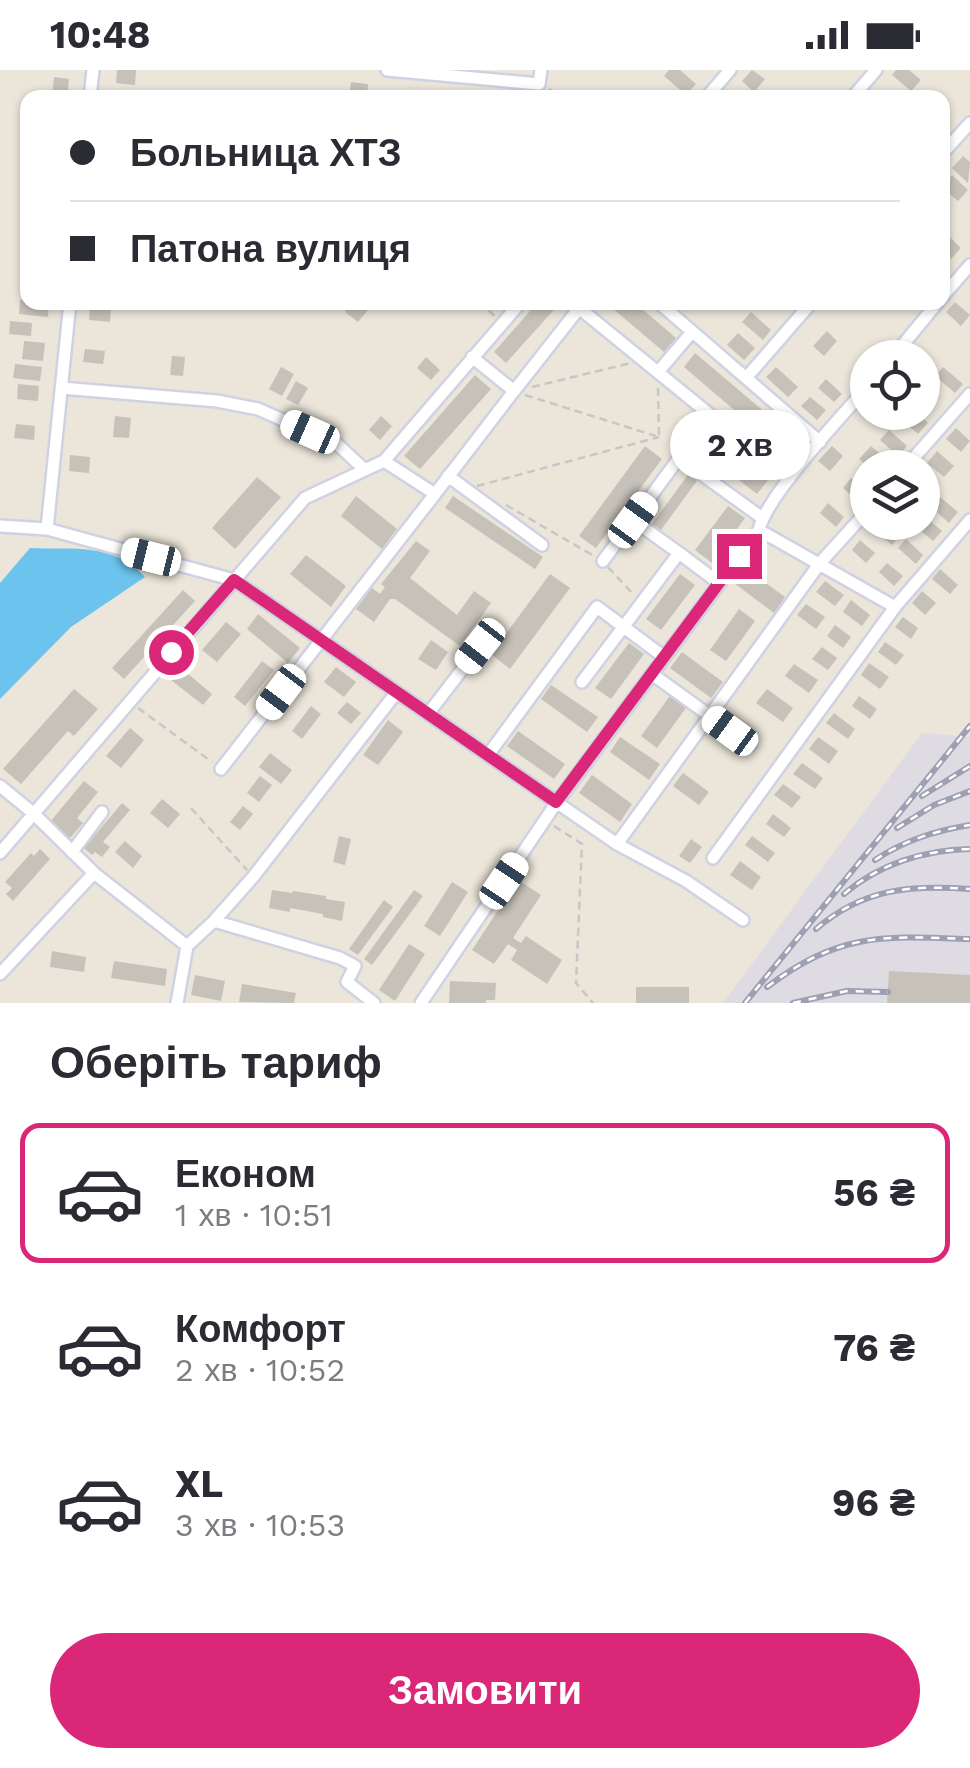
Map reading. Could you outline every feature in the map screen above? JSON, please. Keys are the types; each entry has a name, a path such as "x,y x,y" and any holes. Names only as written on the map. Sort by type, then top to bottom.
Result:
{"street":[{"path":"388,70 538,84 541,70"},
{"path":"713,90 730,70"},
{"path":"859,90 876,70"},
{"path":"950,145 970,123"},
{"path":"950,288 970,265"},
{"path":"47,529 69,310"},
{"path":"0,852 306,498 384,461 514,310"},
{"path":"221,769 577,310"},
{"path":"587,310 789,479"},
{"path":"670,310 820,442"},
{"path":"746,378 805,310"},
{"path":"907,340 932,310"},
{"path":"658,372 692,332"},
{"path":"472,357 514,392"},
{"path":"61,388 217,401 258,409 336,444 365,470"},
{"path":"921,450 970,394"},
{"path":"421,1003 556,802 719,583 789,479 850,407"},
{"path":"602,562 678,458 760,524 895,607"},
{"path":"384,461 435,494"},
{"path":"448,476 542,545"},
{"path":"633,520 719,583"},
{"path":"713,858 895,607 970,520"},
{"path":"0,526 47,529 234,580 618,844 686,881 743,920"},
{"path":"618,844 820,563 850,530"},
{"path":"582,682 678,553"},
{"path":"488,755 597,607 664,657"},
{"path":"428,714 480,646"},
{"path":"652,674 750,745"},
{"path":"177,1003 187,946 254,877 396,693"},
{"path":"0,786 94,873 187,946"},
{"path":"72,852 102,812"},
{"path":"0,974 94,873"},
{"path":"214,922 340,958 355,966 347,982 374,1003"}],"path":[{"path":"538,84 549,90"},
{"path":"487,310 502,324"},
{"path":"514,392 643,360"},
{"path":"658,372 659,436"},
{"path":"514,392 659,436"},
{"path":"678,458 712,417"},
{"path":"475,486 659,436"},
{"path":"507,505 602,562 641,603"},
{"path":"129,701 221,769"},
{"path":"191,808 254,877"},
{"path":"555,826 582,844 576,983 593,1003"}],"shaded area":[{"path":"922,733 970,737 970,1003 723,1003"}],"water":[{"path":"30,548 106,553 133,566 145,577 71,627 0,699 0,583"}],"building":[{"path":"117,70 136,70 135,85 116,83"},
{"path":"669,70 680,70 696,84 691,90 680,90 664,76"},
{"path":"752,70 765,79 756,90 742,81"},
{"path":"896,70 909,70 921,80 910,90 892,75"},
{"path":"54,77 69,79 68,90 53,90"},
{"path":"351,82 368,84 368,90 350,90"},
{"path":"963,156 970,162 968,183 952,168"},
{"path":"952,175 968,190 958,201 950,194"},
{"path":"950,237 961,248 950,260"},
{"path":"20,300 20,310 48,310 48,317 19,314"},
{"path":"955,302 970,315 961,326 946,312"},
{"path":"90,310 111,310 110,322 89,320"},
{"path":"346,310 368,310 358,322"},
{"path":"531,310 554,310 506,363 494,352"},
{"path":"614,310 643,310 676,338 664,352"},
{"path":"751,312 771,330 763,340 742,322"},
{"path":"10,321 32,323 31,336 9,334"},
{"path":"827,331 837,341 824,356 813,346"},
{"path":"738,333 755,348 744,360 727,345"},
{"path":"24,341 45,343 43,361 22,359"},
{"path":"85,349 105,351 103,364 83,362"},
{"path":"695,353 794,437 782,451 684,367"},
{"path":"172,356 185,357 183,376 170,375"},
{"path":"426,357 440,370 431,380 417,368"},
{"path":"15,364 42,367 40,381 13,378"},
{"path":"281,367 294,374 282,396 269,389"},
{"path":"776,367 798,387 788,397 766,377"},
{"path":"943,367 963,384 955,393 940,380"},
{"path":"475,375 491,389 420,469 404,456"},
{"path":"826,379 842,394 834,402 818,388"},
{"path":"296,381 308,388 298,405 286,399"},
{"path":"18,384 39,386 38,401 17,399"},
{"path":"810,397 826,410 817,420 801,406"},
{"path":"115,416 131,418 129,438 113,437"},
{"path":"381,416 392,426 380,440 369,430"},
{"path":"16,424 35,426 34,440 14,438"},
{"path":"956,428 970,441 961,452 946,439"},
{"path":"889,430 907,446 891,450 880,440"},
{"path":"711,436 768,480 757,494 700,450"},
{"path":"645,446 662,459 596,548 579,536"},
{"path":"832,446 843,456 830,471 818,461"},
{"path":"940,454 954,466 944,477 940,474"},
{"path":"70,455 90,457 89,473 69,471"},
{"path":"690,472 699,478 661,530 652,524"},
{"path":"257,477 281,497 235,549 212,528"},
{"path":"356,496 397,529 382,549 341,516"},
{"path":"453,496 543,557 535,569 445,508"},
{"path":"940,497 958,512 949,523 940,515"},
{"path":"828,503 844,517 836,527 820,513"},
{"path":"728,506 745,518 712,563 695,550"},
{"path":"860,540 875,553 866,563 852,550"},
{"path":"907,540 923,555 916,564 898,548"},
{"path":"416,541 430,551 410,578 457,615 474,591 491,603 460,646 395,599 390,599 374,622 356,609 372,588 380,594 385,587 381,584"},
{"path":"306,555 346,586 331,607 290,574"},
{"path":"887,563 903,576 894,586 879,572"},
{"path":"745,568 785,597 774,613 734,583"},
{"path":"940,569 958,585 950,594 932,579"},
{"path":"550,574 570,588 510,669 491,654"},
{"path":"680,574 695,585 661,630 646,619"},
{"path":"825,581 844,595 835,606 816,592"},
{"path":"183,590 195,601 124,679 112,668"},
{"path":"922,591 936,603 925,615 912,603"},
{"path":"851,600 870,615 862,626 843,612"},
{"path":"806,604 825,617 816,629 797,615"},
{"path":"739,609 755,621 726,661 710,650"},
{"path":"258,614 300,648 288,663 247,629"},
{"path":"903,617 918,628 911,639 895,627"},
{"path":"226,622 241,634 217,662 202,650"},
{"path":"835,625 851,637 843,648 827,636"},
{"path":"431,640 448,652 436,670 418,659"},
{"path":"885,642 904,655 896,665 878,652"},
{"path":"629,643 644,654 611,699 595,688"},
{"path":"822,647 837,658 828,670 812,659"},
{"path":"682,652 723,682 711,698 670,668"},
{"path":"262,661 274,670 245,706 234,697"},
{"path":"869,663 889,677 880,689 861,675"},
{"path":"794,664 818,680 809,693 785,676"},
{"path":"336,667 356,682 344,697 324,682"},
{"path":"181,668 212,694 203,705 171,680"},
{"path":"551,685 598,717 587,732 541,699"},
{"path":"74,689 98,709 74,736 68,731 21,784 3,769"},
{"path":"767,689 793,708 783,722 756,703"},
{"path":"672,693 688,705 657,748 641,736"},
{"path":"859,696 877,709 870,719 852,706"},
{"path":"347,702 361,713 351,724 337,713"},
{"path":"311,706 321,714 302,739 292,731"},
{"path":"726,709 752,727 747,734 721,716"},
{"path":"834,713 855,729 848,739 826,723"},
{"path":"388,720 403,732 378,765 363,755"},
{"path":"715,725 748,749 743,756 710,732"},
{"path":"130,728 144,740 121,768 106,756"},
{"path":"518,731 565,764 554,779 507,746"},
{"path":"620,737 660,764 649,780 610,752"},
{"path":"818,737 838,751 829,764 809,749"},
{"path":"270,753 292,770 281,784 259,767"},
{"path":"802,763 823,778 815,789 793,774"},
{"path":"683,773 709,792 699,805 673,786"},
{"path":"592,775 632,804 620,822 579,793"},
{"path":"260,776 272,785 259,802 247,793"},
{"path":"84,781 98,792 77,818 83,823 70,838 50,822"},
{"path":"783,784 801,797 792,808 774,795"},
{"path":"162,799 180,814 168,828 150,813"},
{"path":"122,803 130,810 103,842 110,847 102,857 95,852 92,855 84,848"},
{"path":"243,806 253,814 240,830 230,822"},
{"path":"773,814 791,828 784,837 766,824"},
{"path":"339,836 351,839 345,865 333,862"},
{"path":"752,836 775,853 768,862 745,845"},
{"path":"691,839 702,847 690,863 679,856"},
{"path":"125,841 142,856 133,868 115,852"},
{"path":"40,849 50,859 13,901 6,894 12,888 5,882 31,853 34,856"},
{"path":"740,861 761,877 752,890 730,875"},
{"path":"518,880 541,895 513,938 521,943 526,936 562,960 547,984 511,960 517,950 508,944 494,964 472,950"},
{"path":"452,882 468,892 440,936 424,926"},
{"path":"272,890 345,902 342,921 290,908 290,912 269,908"},
{"path":"414,890 423,896 372,965 364,959"},
{"path":"384,900 393,907 358,955 349,949"},
{"path":"409,944 425,954 395,1001 379,990"},
{"path":"52,951 86,957 84,972 50,967"},
{"path":"114,961 167,969 165,986 111,978"},
{"path":"889,971 970,975 970,1003 887,1003"},
{"path":"195,975 225,981 221,1001 191,995"},
{"path":"450,981 496,983 495,1000 449,1003"},
{"path":"242,984 296,993 294,1003 239,1002"},
{"path":"636,987 689,987 689,1003 636,1003"}],"railway":[{"path":"745,1003 970,726"},
{"path":"922,796 970,766"},
{"path":"897,828 934,805 970,791"},
{"path":"875,860 921,837 970,825"},
{"path":"844,894 872,874 903,861 936,852 970,849"},
{"path":"816,929 852,905 889,892 970,889"},
{"path":"767,987 817,956 863,941 969,939"},
{"path":"793,1003 847,991 888,992"}],"route":[{"path":"171,652 234,580 556,802 739,556"}]}
